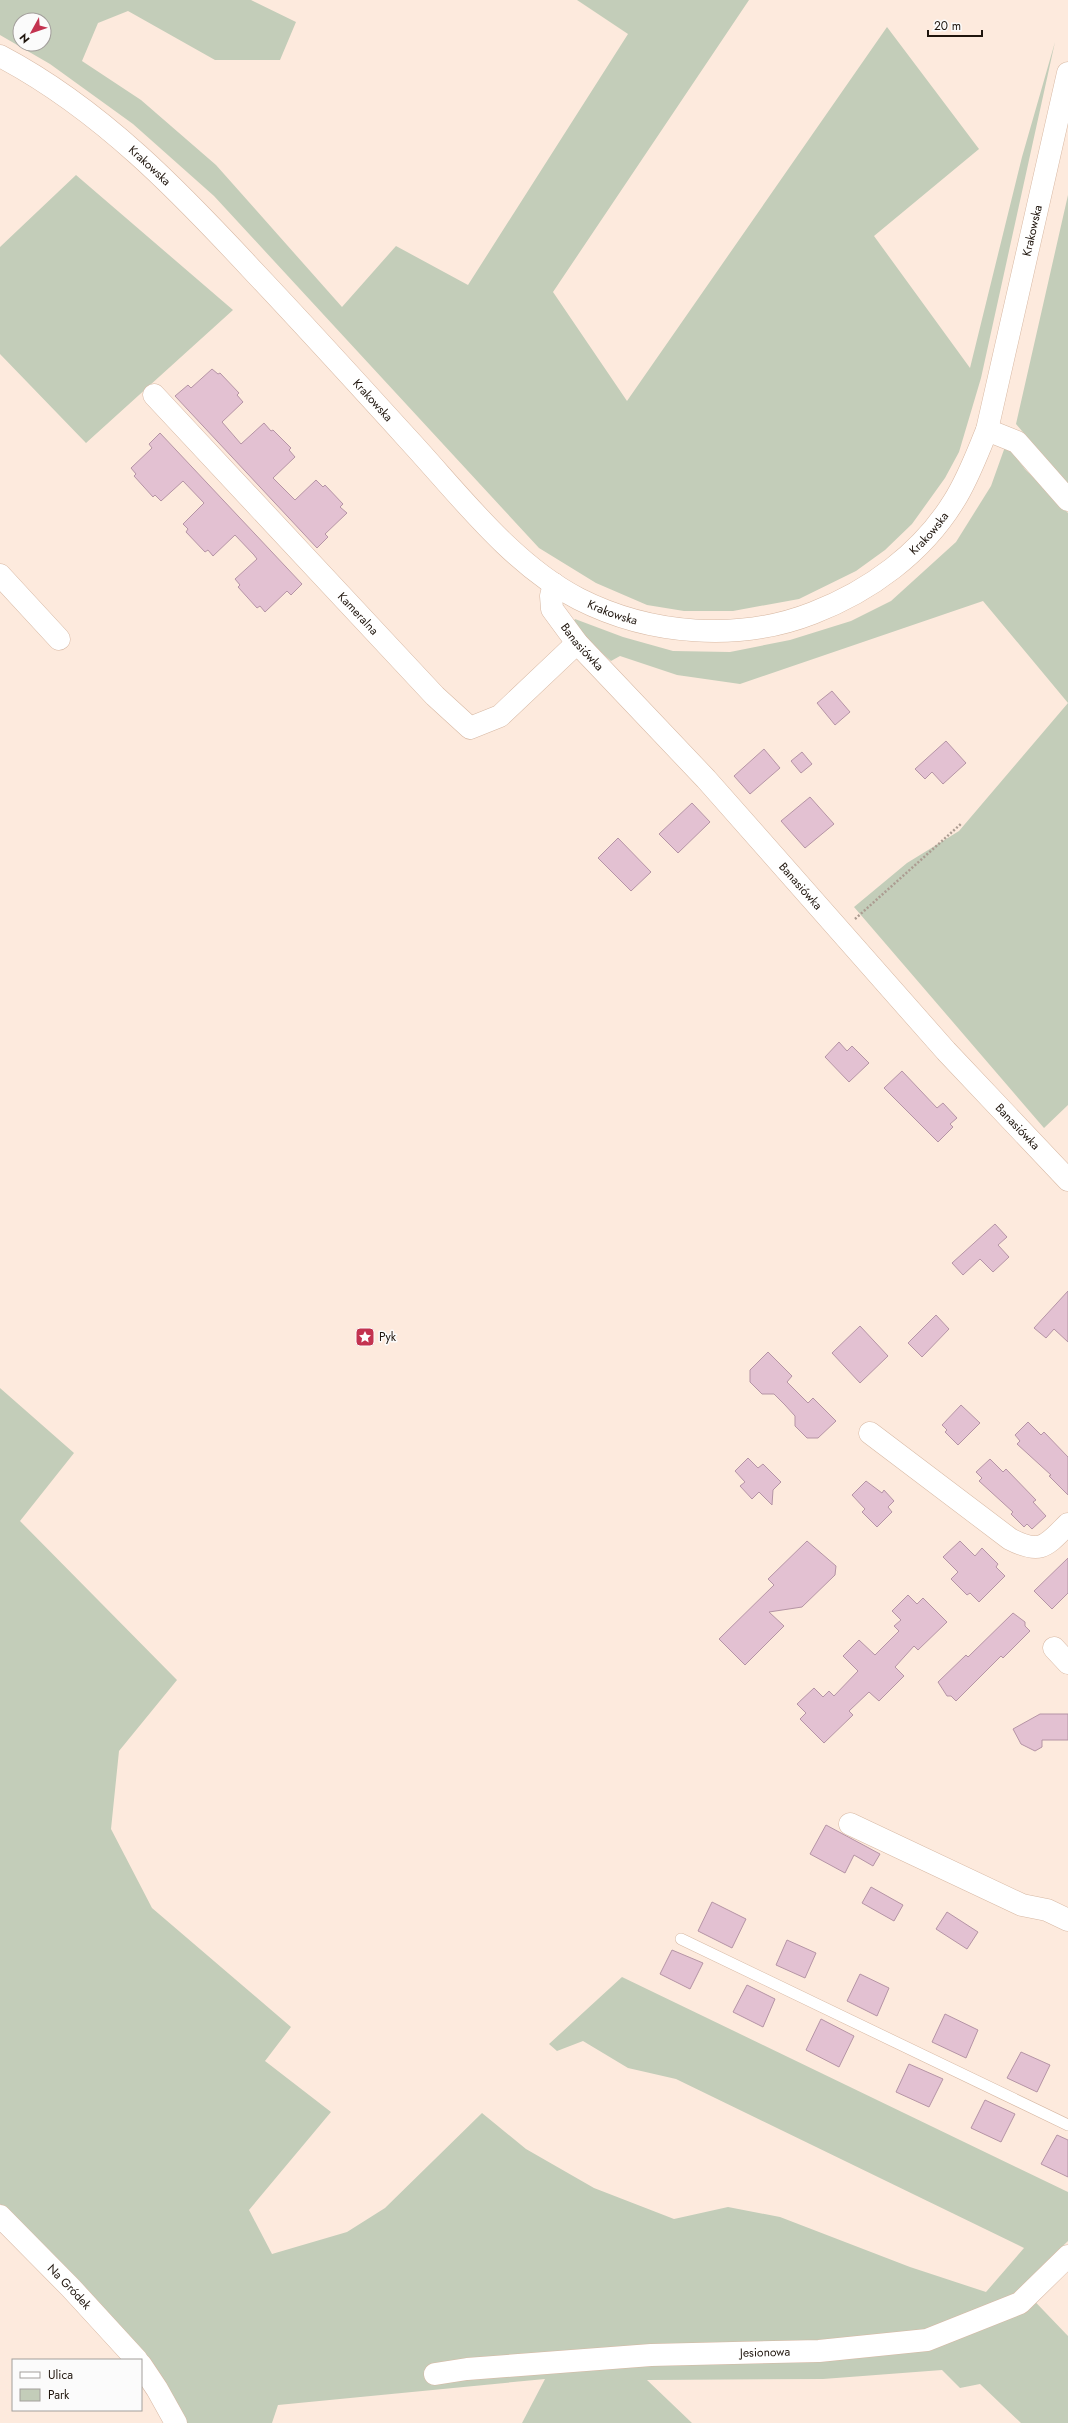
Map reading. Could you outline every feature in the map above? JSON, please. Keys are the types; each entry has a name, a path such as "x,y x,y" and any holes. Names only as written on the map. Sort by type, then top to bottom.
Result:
{"street":[{"name":"Krakowska","path":"0,56 66,97 109,131 173,186 332,355 477,514 516,554 554,584 580,599 625,618 679,630 717,632 757,628 796,620 833,605 865,587 915,551 954,501 968,476 987,430 1068,73"},
{"name":"Kameralna","path":"154,395 435,696 470,728 500,716 577,643"},
{"path":"987,430 1017,442 1068,500"},
{"path":"0,575 59,640"},
{"name":"Banasiówka","path":"554,584 551,596 552,609 577,643 706,779 946,1050 1068,1180"},
{"path":"870,1433 1010,1539 1027,1548 1040,1547 1051,1541 1068,1524"},
{"path":"850,1824 1022,1905 1047,1910 1068,1920"},
{"name":"Na Gródek","path":"0,2216 71,2288 135,2359"},
{"name":"Jesionowa","path":"435,2374 651,2355 819,2351 927,2340 1020,2303 1068,2256"},
{"path":"142,2366 158,2389 176,2423"}],"lane":[{"path":"682,1939 1068,2125"}],"path":[{"path":"841,932 962,823"}],"green space":[{"path":"0,0 251,0 296,22 280,60 215,60 128,11 98,23 82,61 141,100 216,165 342,307 396,246 468,285 628,34 577,0 749,0 553,292 627,401 887,27 979,149 874,236 970,368 1022,157 1055,42 981,378 959,452 945,478 912,524 885,550 856,571 799,599 733,611 684,611 647,605 596,583 539,548 214,196 133,124 50,64 29,52 52,52 52,12 12,12 12,42 0,35"},
{"path":"76,175 233,310 86,443 0,354 0,247"},
{"path":"1068,195 1068,485 1016,424"},
{"path":"1006,444 1025,469 1068,513 1068,703 983,601 740,684 677,675 620,656 611,661 571,626 575,619 623,637 673,651 730,652 790,640 851,621 891,601 956,542 991,486"},
{"path":"1068,703 1068,1105 1044,1128 854,907 907,863 959,831"},
{"path":"0,1388 74,1453 20,1521 177,1680 119,1751 111,1829 152,1908 291,2027 265,2061 331,2112 249,2210 272,2254 347,2232 385,2208 482,2113 526,2149 594,2188 674,2219 728,2207 780,2217 910,2267 986,2292 1024,2248 676,2079 628,2068 583,2041 557,2051 549,2044 622,1977 1068,2192 1068,2241 1021,2287 1068,2336 1068,2423 1021,2423 980,2384 960,2388 942,2370 823,2379 647,2380 692,2423 522,2423 545,2379 278,2405 272,2423 185,2423 142,2363 142,2359 139,2359 106,2313 0,2204"}],"building":[{"path":"212,369 218,374 220,373 239,393 237,395 243,402 222,422 241,444 264,423 291,448 289,450 295,457 273,478 295,500 316,480 323,487 325,485 343,504 340,507 347,513 325,534 328,537 317,548 175,396 188,385 191,388"},
{"path":"160,433 302,584 291,595 287,591 265,612 260,606 257,608 238,587 240,585 235,579 257,559 254,555 235,535 213,556 208,550 205,552 186,532 188,529 183,524 204,503 183,481 161,501 155,495 153,497 134,476 136,474 131,468 152,448 149,444"},
{"path":"832,691 850,712 835,725 817,703"},
{"path":"946,741 966,763 943,784 932,772 925,779 915,769"},
{"path":"764,749 780,768 750,794 734,776"},
{"path":"802,752 812,764 801,773 791,761"},
{"path":"810,797 834,824 805,848 781,821"},
{"path":"692,803 710,822 678,853 659,834"},
{"path":"618,838 651,872 631,891 598,858"},
{"path":"839,1042 847,1051 852,1046 869,1063 849,1082 825,1057"},
{"path":"902,1071 937,1108 943,1103 957,1118 950,1124 953,1127 938,1142 884,1088"},
{"path":"995,1224 1007,1237 998,1245 1009,1257 993,1272 980,1259 963,1275 952,1263"},
{"path":"1068,1291 1068,1342 1054,1329 1046,1338 1034,1328"},
{"path":"936,1315 949,1329 922,1357 908,1343"},
{"path":"860,1326 888,1356 860,1383 832,1353"},
{"path":"768,1352 792,1376 787,1382 808,1403 813,1398 836,1421 818,1438 807,1438 795,1426 795,1416 774,1394 762,1394 750,1382 750,1370"},
{"path":"961,1405 980,1423 958,1445 945,1432 947,1430 942,1425"},
{"path":"1028,1422 1041,1435 1044,1432 1068,1457 1068,1495 1049,1476 1051,1475 1017,1444 1020,1441 1015,1435"},
{"path":"748,1458 758,1468 763,1464 781,1482 773,1490 772,1505 759,1492 752,1499 740,1486 745,1482 735,1471"},
{"path":"990,1459 1003,1472 1006,1469 1036,1500 1033,1502 1046,1516 1032,1529 1027,1524 1024,1527 1011,1514 1013,1512 979,1481 982,1478 976,1472"},
{"path":"866,1481 882,1493 884,1490 894,1501 888,1507 892,1512 877,1527 862,1512 865,1509 852,1495"},
{"path":"807,1541 836,1566 835,1575 802,1607 769,1612 784,1626 745,1665 719,1639 774,1585 768,1579"},
{"path":"960,1541 975,1556 982,1548 998,1564 996,1567 1005,1576 979,1602 970,1593 967,1595 951,1579 958,1572 943,1557"},
{"path":"1068,1558 1068,1593 1052,1609 1034,1591"},
{"path":"908,1595 917,1604 923,1598 947,1622 918,1650 914,1646 895,1667 904,1676 879,1701 869,1692 849,1711 853,1715 824,1743 800,1719 806,1713 797,1704 814,1688 823,1697 829,1691 834,1696 858,1671 843,1656 859,1640 875,1655 899,1631 894,1626 901,1620 892,1611"},
{"path":"1013,1613 1025,1622 1025,1626 1030,1631 1003,1658 1001,1656 956,1701 951,1696 947,1696 938,1682 966,1655 968,1657"},
{"path":"1040,1714 1068,1714 1068,1740 1042,1740 1042,1747 1035,1751 1021,1744 1013,1729"},
{"path":"826,1825 880,1854 873,1866 854,1855 845,1873 810,1854"},
{"path":"871,1887 903,1905 894,1921 862,1903"},
{"path":"712,1902 746,1919 732,1948 698,1931"},
{"path":"947,1912 978,1932 967,1949 936,1929"},
{"path":"787,1940 816,1953 805,1978 776,1965"},
{"path":"672,1950 703,1963 690,1989 660,1974"},
{"path":"860,1974 889,1988 877,2016 847,2001"},
{"path":"747,1985 775,1999 763,2027 733,2012"},
{"path":"945,2014 978,2030 966,2058 932,2042"},
{"path":"821,2019 854,2036 839,2067 806,2050"},
{"path":"1021,2052 1050,2065 1037,2092 1007,2078"},
{"path":"909,2064 943,2079 929,2107 896,2092"},
{"path":"985,2100 1015,2114 1001,2142 971,2128"},
{"path":"1057,2135 1068,2140 1068,2177 1041,2164"}],"place":[{"name":"Pyk","path":"365,1337"}]}
